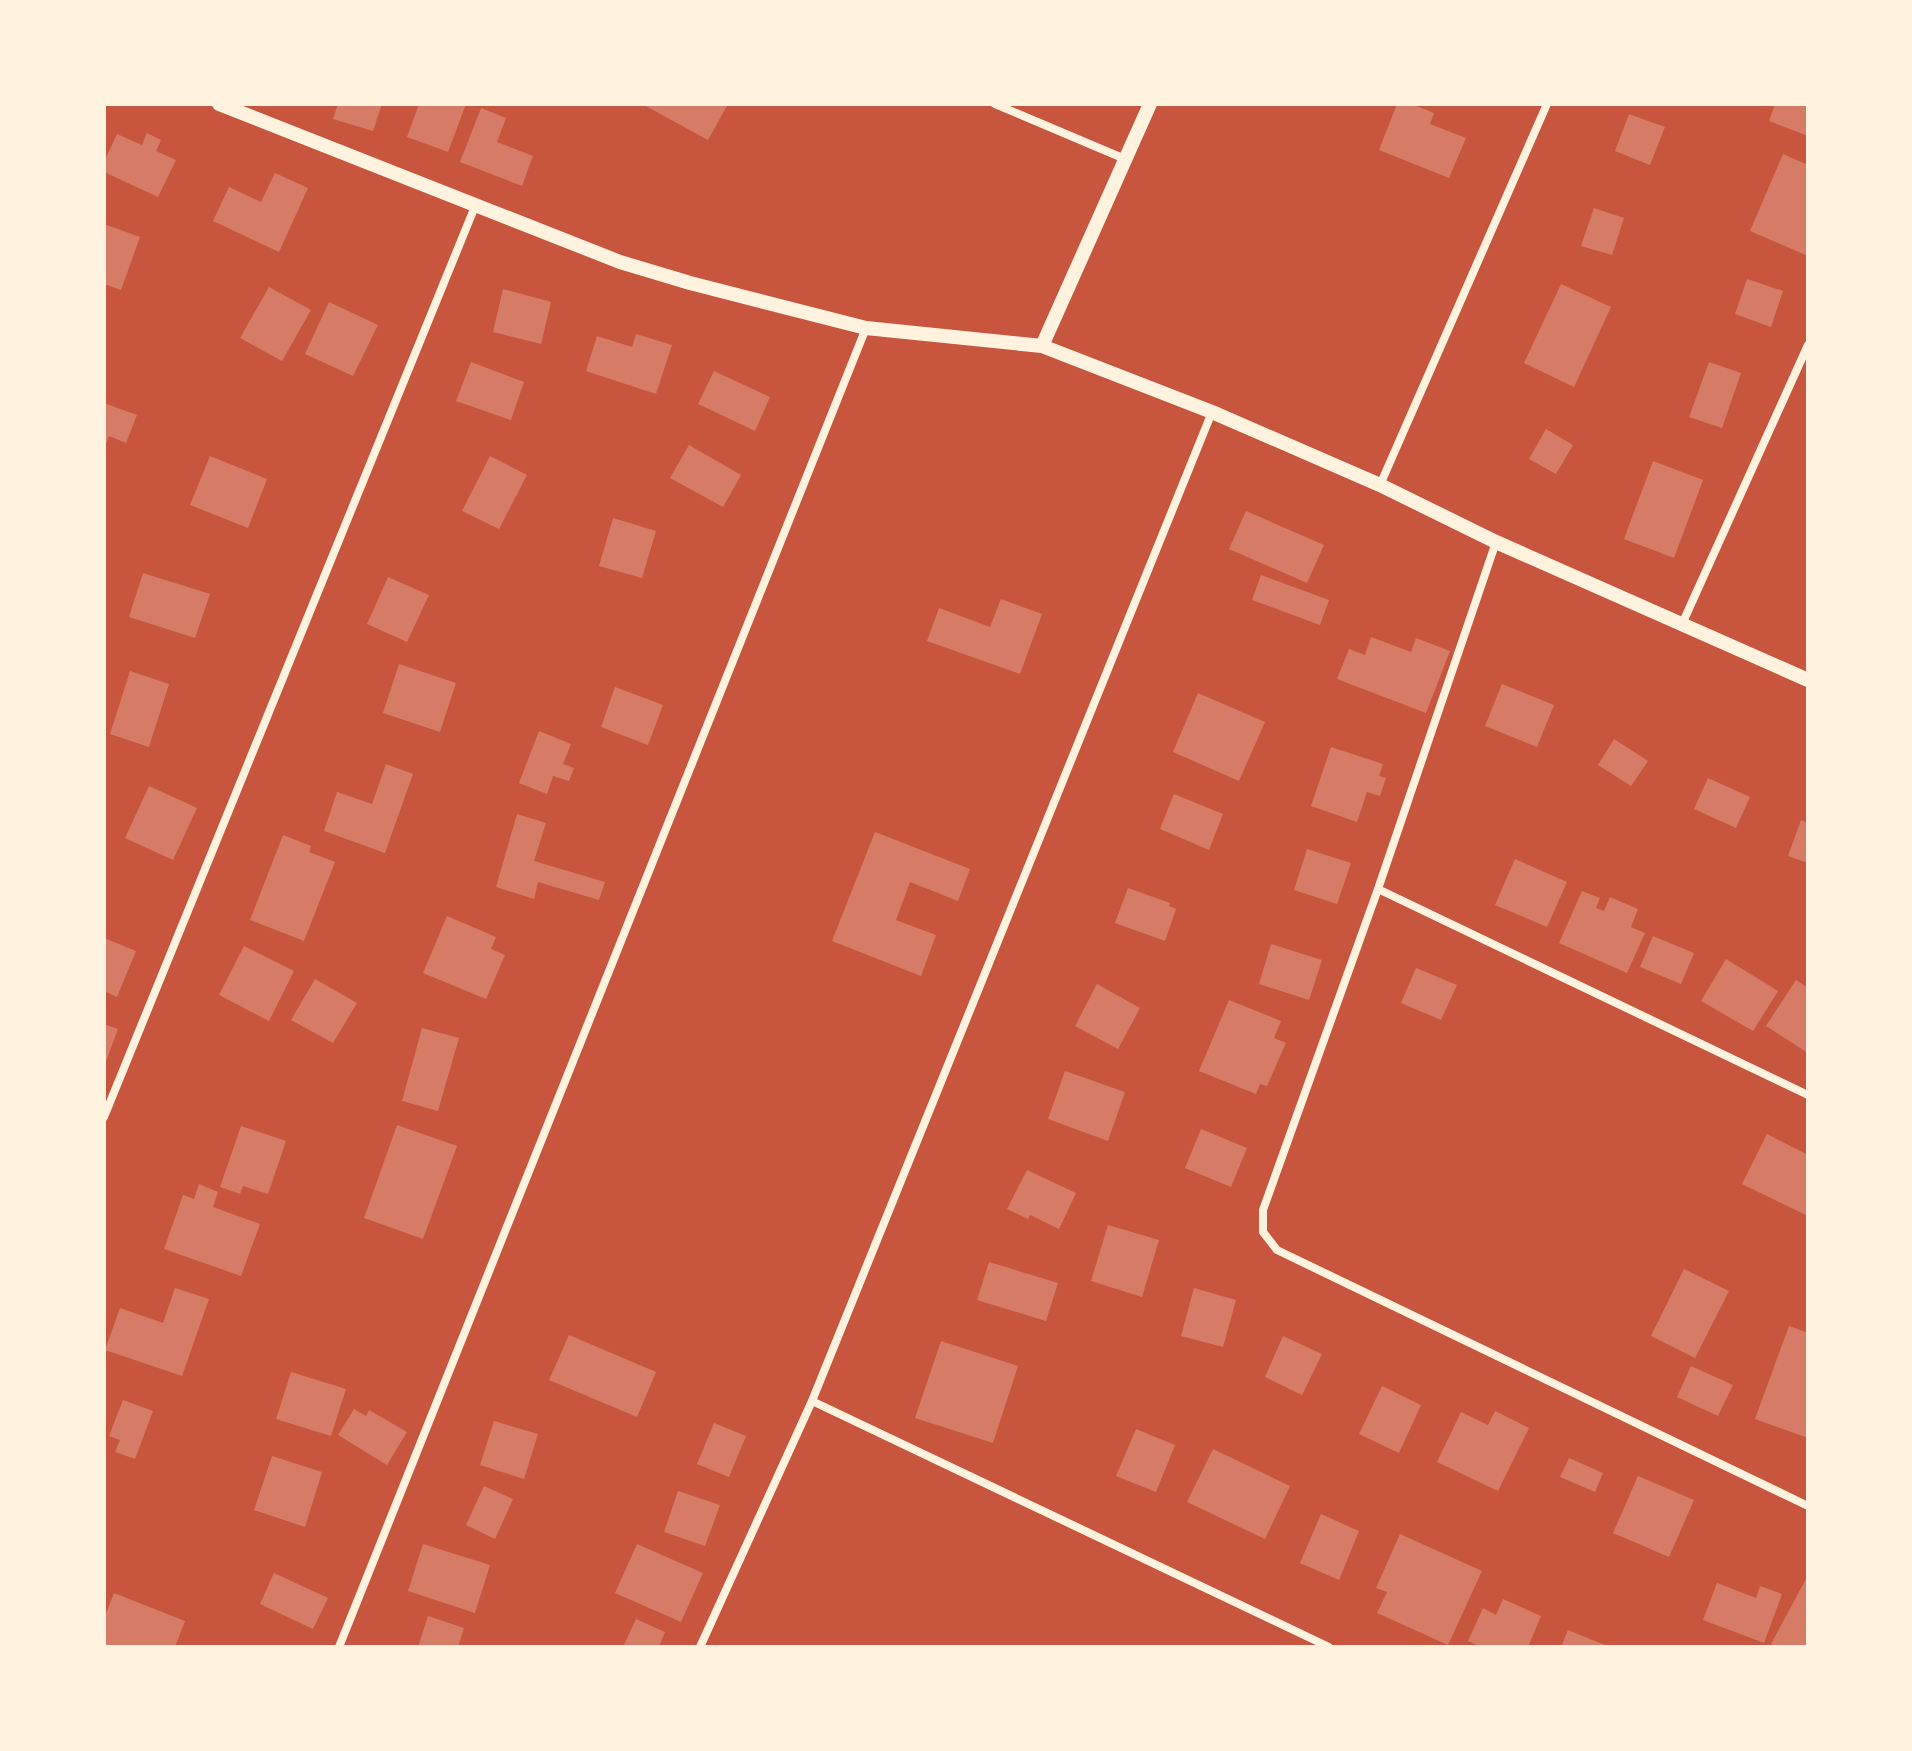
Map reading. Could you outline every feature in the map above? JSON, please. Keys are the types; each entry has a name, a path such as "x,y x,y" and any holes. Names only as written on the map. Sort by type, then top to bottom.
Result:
{"street":[{"path":"219,104 620,262 866,328 1042,346 1212,412 1380,485 1496,542 1683,622 1808,680"},
{"path":"995,104 1125,159"},
{"path":"1042,346 1150,104"},
{"path":"1380,485 1547,104"},
{"path":"104,1117 476,204"},
{"path":"339,1647 866,328"},
{"path":"1683,622 1808,345"},
{"path":"700,1647 812,1401 1212,412"},
{"path":"1496,542 1378,889 1263,1210 1263,1232 1277,1250 1808,1506"},
{"path":"1378,889 1808,1095"},
{"path":"812,1401 1329,1647"}],"building":[{"path":"338,104 382,104 373,131 333,119"},
{"path":"419,104 466,104 448,152 407,137"},
{"path":"642,104 728,104 708,140"},
{"path":"1397,104 1411,104 1434,113 1430,124 1466,138 1449,178 1379,150"},
{"path":"1775,104 1808,104 1808,136 1769,121"},
{"path":"481,108 506,118 497,142 533,156 522,186 460,162"},
{"path":"1629,114 1665,127 1650,165 1615,151"},
{"path":"147,133 161,140 156,151 176,160 158,197 104,172 104,162 117,134 142,145"},
{"path":"1783,154 1808,165 1808,256 1750,231"},
{"path":"275,173 308,188 279,252 213,221 229,187 261,202"},
{"path":"1594,208 1624,218 1612,255 1581,246"},
{"path":"104,224 140,237 121,290 104,284"},
{"path":"1747,279 1783,291 1771,327 1735,314"},
{"path":"1561,284 1611,307 1574,387 1524,363"},
{"path":"269,287 311,310 282,361 240,338"},
{"path":"503,289 551,302 541,344 493,332"},
{"path":"329,302 378,325 353,376 305,354"},
{"path":"636,334 672,345 656,394 586,371 597,336 632,347"},
{"path":"471,362 524,382 511,420 456,401"},
{"path":"1709,362 1741,373 1722,428 1689,417"},
{"path":"714,371 770,397 755,431 698,404"},
{"path":"104,403 137,415 126,443 109,436 104,449"},
{"path":"1546,429 1573,445 1556,474 1529,459"},
{"path":"689,445 741,475 723,507 670,478"},
{"path":"210,456 267,479 248,528 190,505"},
{"path":"490,456 527,475 499,529 462,511"},
{"path":"1653,461 1703,480 1674,558 1624,539"},
{"path":"1246,511 1324,545 1307,583 1229,549"},
{"path":"613,518 656,531 642,578 599,566"},
{"path":"143,573 210,594 195,638 129,617"},
{"path":"1261,575 1329,600 1320,625 1252,600"},
{"path":"388,577 429,595 407,642 367,624"},
{"path":"1001,599 1042,614 1020,674 927,641 939,608 990,627"},
{"path":"1371,637 1411,652 1416,638 1450,651 1426,713 1337,679 1349,649 1365,655"},
{"path":"399,664 456,683 440,732 383,713"},
{"path":"130,671 169,684 149,747 110,734"},
{"path":"1502,684 1554,705 1537,747 1485,726"},
{"path":"615,687 663,705 648,745 601,727"},
{"path":"1198,693 1265,722 1239,781 1173,752"},
{"path":"539,731 571,744 563,764 574,768 569,781 553,776 547,794 519,783"},
{"path":"1614,739 1648,761 1631,786 1598,765"},
{"path":"1331,747 1383,764 1379,776 1386,778 1380,796 1367,792 1357,822 1311,806"},
{"path":"386,764 413,774 385,853 324,831 337,792 372,804"},
{"path":"1708,778 1750,797 1736,828 1694,809"},
{"path":"149,786 197,808 173,860 125,838"},
{"path":"1174,794 1223,814 1209,850 1160,829"},
{"path":"517,814 546,823 534,861 605,882 599,900 538,882 534,899 496,887"},
{"path":"1801,820 1808,823 1808,863 1788,856"},
{"path":"875,832 970,869 958,901 910,882 896,920 936,935 921,976 832,941"},
{"path":"283,835 311,846 309,852 335,862 304,941 250,920"},
{"path":"1307,849 1351,863 1337,904 1294,890"},
{"path":"1515,859 1567,882 1547,927 1495,905"},
{"path":"1128,888 1170,903 1169,906 1176,909 1165,941 1115,923"},
{"path":"1582,891 1600,898 1596,908 1604,911 1610,897 1638,909 1631,927 1645,933 1627,973 1559,943"},
{"path":"447,916 496,937 491,949 505,955 486,999 423,973"},
{"path":"1653,936 1694,953 1681,984 1640,967"},
{"path":"104,938 136,951 117,997 104,991"},
{"path":"1271,944 1322,960 1309,1000 1259,984"},
{"path":"244,946 294,971 269,1021 219,995"},
{"path":"1726,959 1778,991 1753,1031 1701,1001"},
{"path":"1416,968 1457,985 1441,1020 1401,1003"},
{"path":"315,979 357,1003 333,1043 291,1020"},
{"path":"1796,980 1808,988 1808,1053 1766,1026"},
{"path":"1097,984 1140,1008 1118,1049 1075,1026"},
{"path":"1229,1000 1281,1021 1274,1038 1286,1043 1267,1086 1260,1084 1256,1094 1199,1071"},
{"path":"104,1024 118,1029 104,1067"},
{"path":"422,1028 459,1038 438,1111 402,1101"},
{"path":"1065,1071 1125,1092 1108,1141 1048,1119"},
{"path":"397,1125 457,1146 423,1239 364,1218"},
{"path":"241,1126 286,1141 268,1194 243,1186 240,1194 220,1187"},
{"path":"1201,1129 1247,1148 1231,1187 1185,1168"},
{"path":"1767,1134 1808,1155 1808,1216 1742,1184"},
{"path":"1027,1170 1076,1193 1059,1229 1030,1215 1028,1219 1007,1209"},
{"path":"199,1184 218,1192 213,1207 260,1224 241,1276 164,1249 183,1195 194,1199"},
{"path":"1108,1225 1159,1240 1142,1297 1091,1281"},
{"path":"989,1262 1058,1283 1046,1321 977,1300"},
{"path":"1684,1269 1729,1291 1695,1358 1651,1336"},
{"path":"175,1288 209,1299 182,1376 105,1350 120,1308 163,1323"},
{"path":"1194,1288 1236,1300 1223,1347 1181,1336"},
{"path":"1789,1326 1808,1333 1808,1438 1755,1419"},
{"path":"569,1335 656,1372 637,1417 549,1380"},
{"path":"1283,1336 1322,1354 1302,1395 1265,1377"},
{"path":"941,1341 1018,1366 993,1443 915,1418"},
{"path":"1691,1366 1733,1385 1718,1416 1677,1397"},
{"path":"291,1372 346,1389 331,1436 276,1419"},
{"path":"1382,1386 1421,1405 1399,1453 1359,1434"},
{"path":"123,1400 153,1411 135,1459 115,1452 120,1440 109,1436"},
{"path":"354,1409 366,1416 369,1410 407,1432 387,1465 338,1435"},
{"path":"1495,1411 1529,1428 1498,1491 1437,1462 1461,1412 1488,1425"},
{"path":"494,1421 538,1434 524,1479 480,1465"},
{"path":"714,1423 746,1436 729,1477 697,1464"},
{"path":"1136,1429 1175,1445 1156,1492 1116,1476"},
{"path":"1213,1449 1290,1486 1265,1539 1187,1502"},
{"path":"272,1456 322,1472 305,1527 254,1510"},
{"path":"1569,1458 1603,1473 1595,1492 1560,1477"},
{"path":"1638,1476 1694,1500 1669,1557 1613,1533"},
{"path":"484,1486 513,1499 495,1539 466,1525"},
{"path":"678,1491 720,1505 705,1546 664,1532"},
{"path":"1321,1514 1359,1531 1339,1580 1300,1563"},
{"path":"1400,1534 1482,1571 1448,1645 1377,1613 1387,1592 1376,1588"},
{"path":"423,1544 490,1565 475,1613 408,1591"},
{"path":"637,1544 703,1573 681,1622 615,1593"},
{"path":"274,1573 328,1598 313,1629 260,1604"},
{"path":"1808,1575 1808,1647 1777,1647 1771,1644"},
{"path":"1717,1583 1756,1598 1760,1586 1782,1594 1764,1643 1703,1620"},
{"path":"114,1593 185,1621 175,1647 104,1647 104,1619"},
{"path":"1503,1599 1541,1616 1528,1647 1481,1647 1468,1641 1483,1608 1496,1615"},
{"path":"428,1616 464,1628 458,1647 418,1647"},
{"path":"636,1619 665,1632 659,1647 623,1647"},
{"path":"1568,1630 1610,1647 1561,1647"}]}
